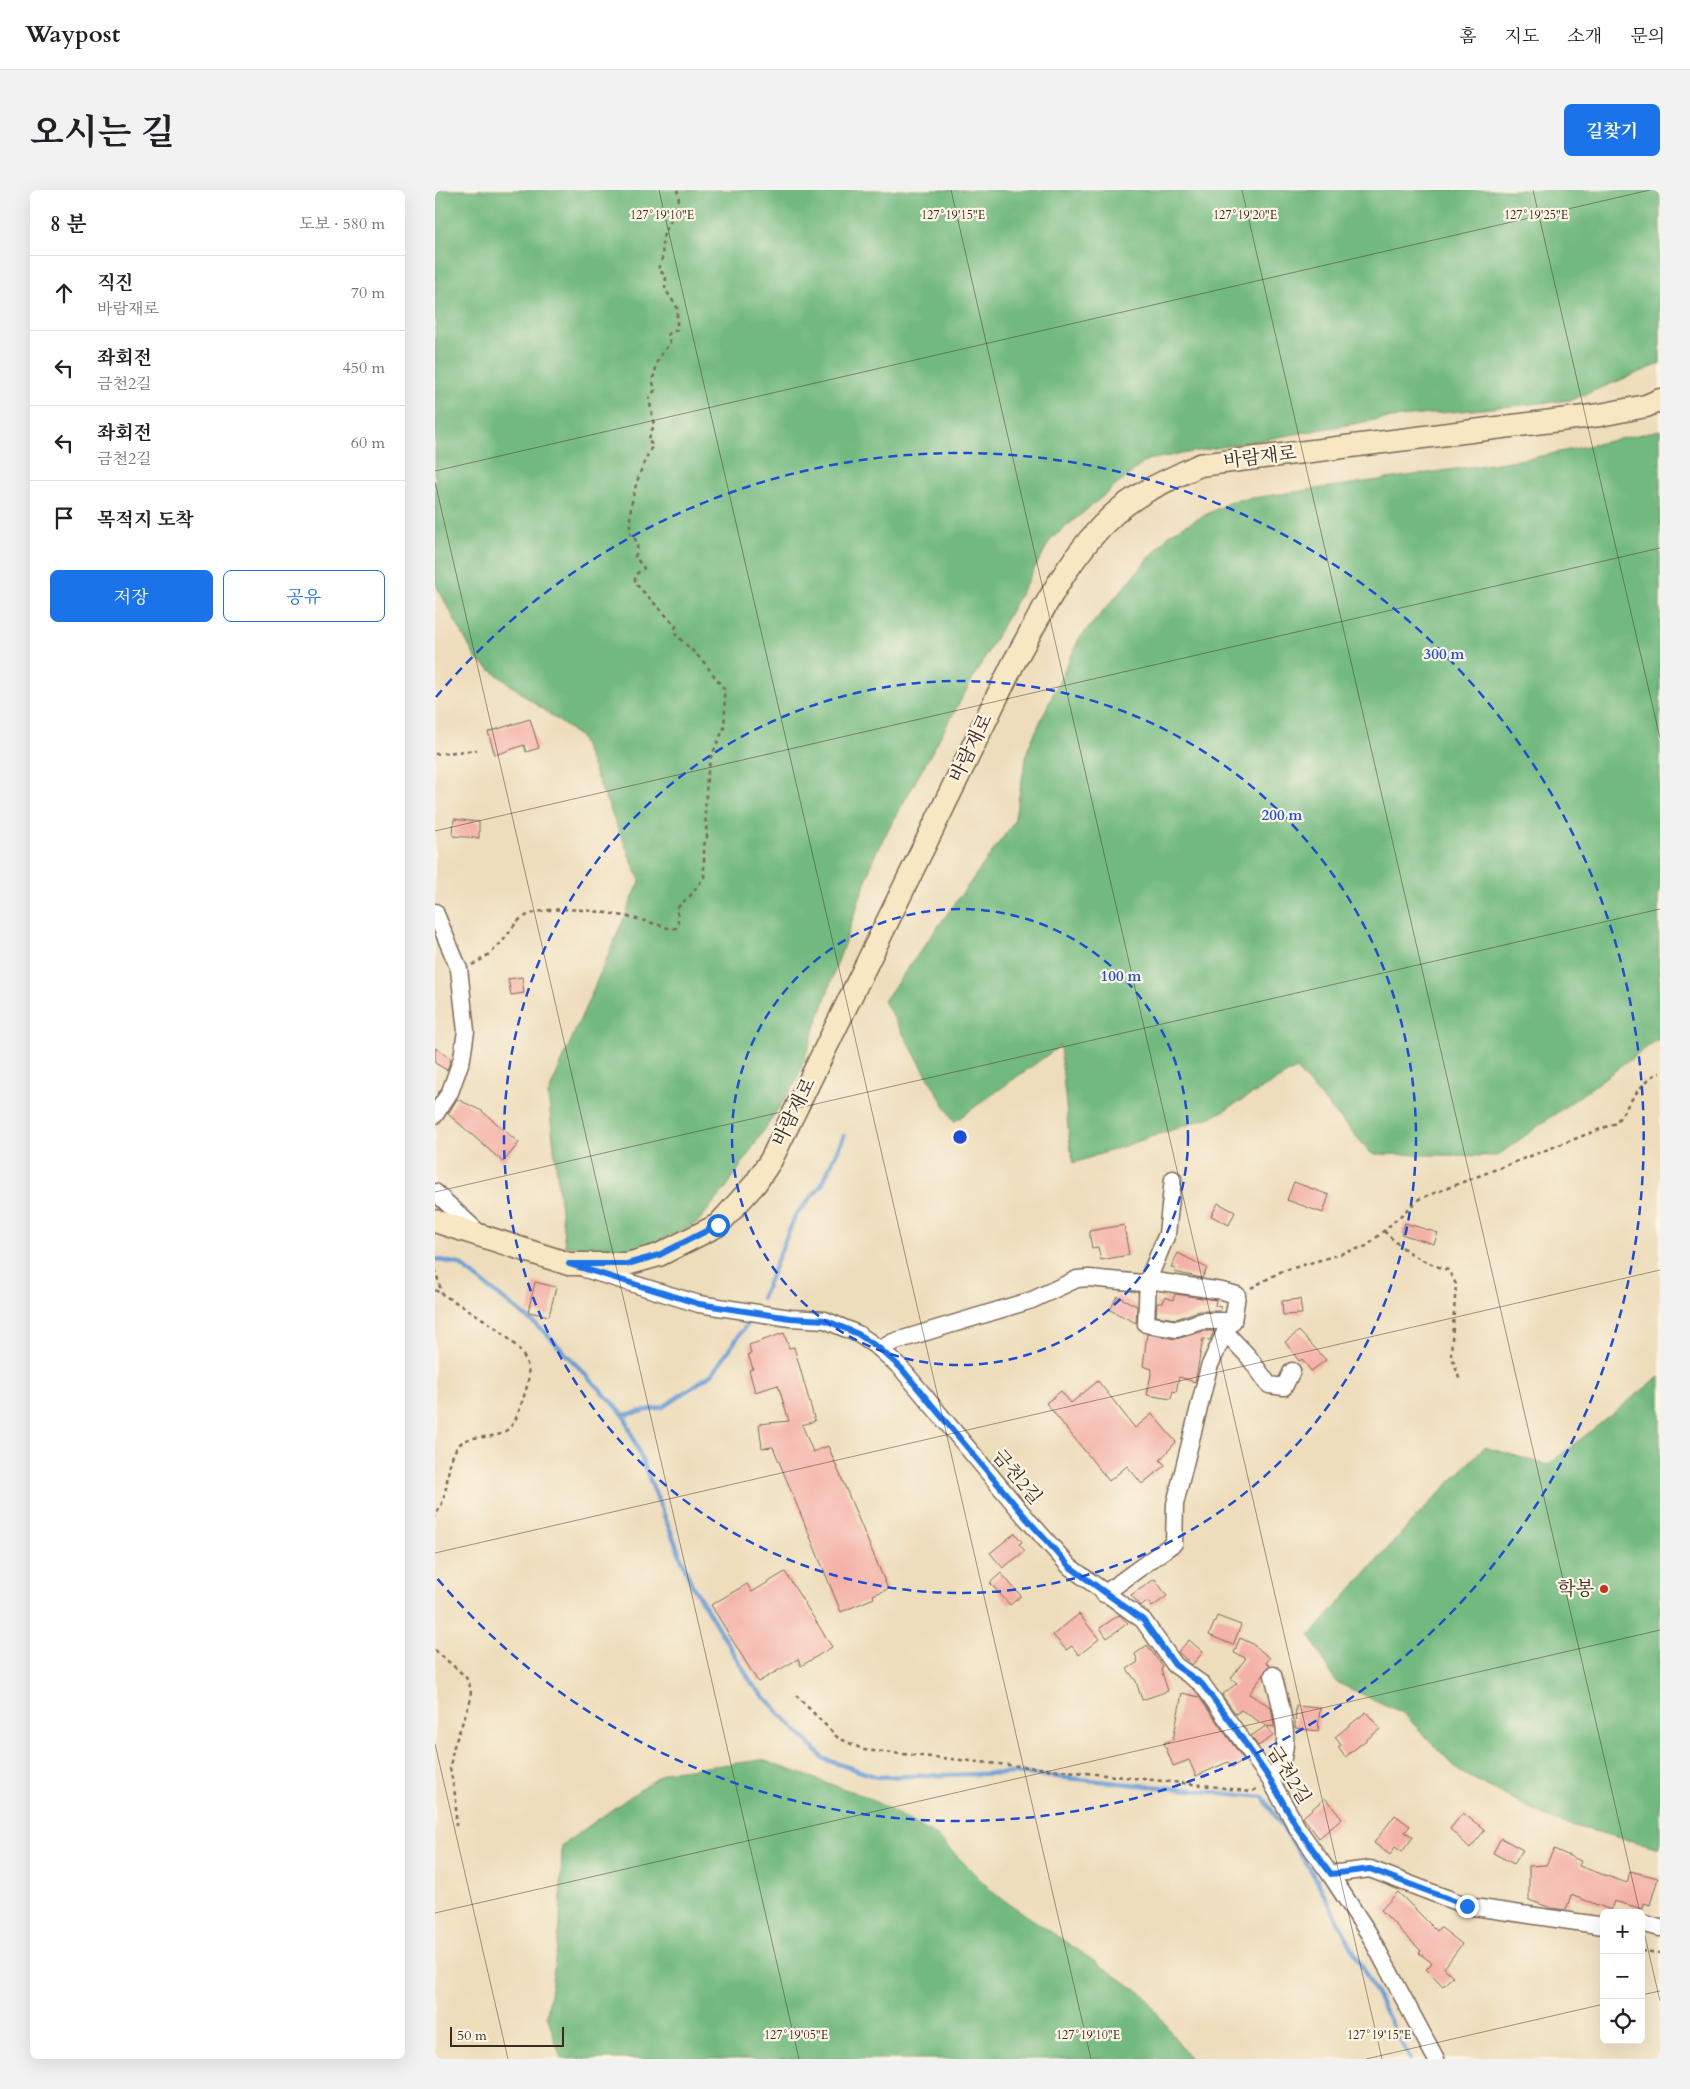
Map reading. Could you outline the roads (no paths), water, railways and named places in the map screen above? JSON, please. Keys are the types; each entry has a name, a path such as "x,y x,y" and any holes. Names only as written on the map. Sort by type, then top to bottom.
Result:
{"street":[{"name":"바람재로","path":"435,1221 569,1264 627,1264 659,1255 718,1225 755,1184 771,1160 1013,664 1052,594 1081,550 1113,514 1163,482 1200,465 1600,415 1646,406 1660,400"},
{"path":"435,912 459,969 466,1031 461,1058 450,1092 435,1115"},
{"path":"1173,1179 1167,1234 1148,1280 1147,1324 1177,1329 1202,1321 1229,1327 1269,1385 1285,1387 1292,1371"},
{"path":"435,1192 484,1238"},
{"name":"금천2길","path":"569,1264 699,1304 790,1318 825,1320 858,1334 880,1349 901,1368 1027,1519 1070,1567 1104,1594 1143,1620 1175,1665 1202,1684 1271,1781 1298,1829 1331,1874 1369,1934 1436,2059"},
{"path":"880,1349 893,1342 1032,1300 1077,1279 1089,1278 1142,1283 1148,1280 1237,1295 1229,1327 1209,1367 1175,1504 1174,1543 1104,1594"},
{"path":"1271,1781 1280,1770 1285,1721 1273,1675"},
{"path":"1331,1874 1370,1869 1467,1906 1600,1925"},
{"path":"1645,1924 1660,1928"}],"waterway":[{"path":"762,1298 795,1216 821,1186 844,1136"},
{"path":"435,1259 459,1264 545,1332 624,1415 692,1585 753,1685 824,1759 877,1777 1015,1773 1263,1797 1315,1877 1410,2059"},
{"path":"624,1415 663,1407 712,1374 752,1317"}],"place":[{"name":"학봉","path":"1604,1589"}]}
